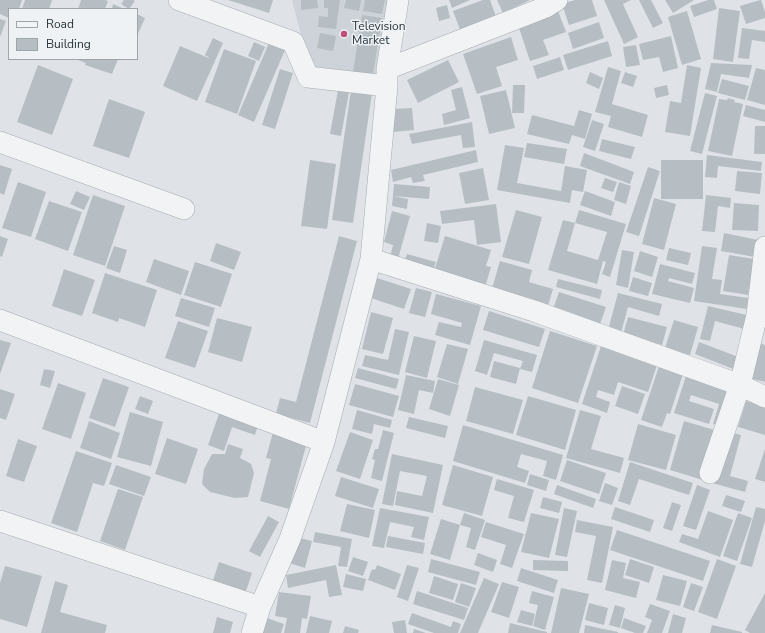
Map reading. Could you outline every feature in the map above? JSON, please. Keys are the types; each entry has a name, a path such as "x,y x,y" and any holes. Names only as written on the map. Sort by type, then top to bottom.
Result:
{"street":[{"path":"179,0 293,42 308,77 387,77 546,7 557,0"},
{"path":"252,633 260,606 290,539 324,442 371,259 387,77 398,0"},
{"path":"0,142 184,209"},
{"path":"710,473 740,385 757,315 765,246"},
{"path":"371,259 534,311 740,385 765,397"},
{"path":"0,320 324,442"},
{"path":"0,521 260,606"}],"shaded area":[{"name":"Television Market","path":"292,0 392,0 378,84 310,69"}],"building":[{"path":"0,0 22,0 19,8 8,8 8,18 0,14"},
{"path":"25,0 52,0 49,8 22,8"},
{"path":"81,0 108,1 105,8 78,8"},
{"path":"124,0 135,1 130,8 121,4"},
{"path":"228,0 273,0 269,13"},
{"path":"301,0 317,0 318,8 301,10"},
{"path":"324,0 340,0 336,29 318,27 319,16 328,17 328,8 324,8"},
{"path":"346,0 361,0 359,11 344,8"},
{"path":"365,0 385,0 382,14 363,11"},
{"path":"449,0 470,0 452,8"},
{"path":"483,0 490,0 498,22 462,35 453,11"},
{"path":"497,0 530,0 503,13"},
{"path":"575,0 592,0 597,16 569,25 562,4"},
{"path":"604,0 631,0 623,4 638,37 624,44"},
{"path":"639,0 651,0 663,23 653,28"},
{"path":"665,0 694,0 673,13"},
{"path":"708,0 714,0 717,9 694,17 690,6"},
{"path":"761,0 765,12 765,18 746,24 740,6"},
{"path":"113,4 122,8 112,8"},
{"path":"447,5 450,18 439,21 436,8"},
{"path":"719,8 740,11 733,62 713,59"},
{"path":"558,11 566,32 543,40 549,55 530,61 518,25"},
{"path":"687,11 701,59 682,65 668,17"},
{"path":"138,14 145,18 138,34"},
{"path":"362,15 382,18 373,75 353,72"},
{"path":"0,19 6,21 0,37"},
{"path":"599,22 604,38 573,49 568,33"},
{"path":"742,28 765,31 765,42 752,40 749,59 738,58"},
{"path":"320,33 336,36 333,51 317,48"},
{"path":"671,36 678,68 663,72 659,57 643,60 639,44"},
{"path":"511,37 518,60 496,67 502,86 477,94 463,54"},
{"path":"213,38 223,43 197,101 163,86 180,46 211,59 205,55"},
{"path":"608,41 612,56 568,70 563,55"},
{"path":"254,42 265,47 259,61 248,56"},
{"path":"269,43 285,50 254,122 238,115"},
{"path":"636,45 640,65 626,67 623,47"},
{"path":"224,49 256,61 237,114 205,102"},
{"path":"560,57 564,70 537,79 533,66"},
{"path":"78,60 118,60 112,74 85,65 86,63"},
{"path":"448,60 459,82 418,103 407,80"},
{"path":"711,63 752,65 749,78 721,74 717,92 705,89"},
{"path":"38,65 73,79 52,135 17,122"},
{"path":"687,65 701,68 690,136 665,132 670,101 681,103"},
{"path":"608,67 621,71 612,104 648,115 642,137 608,127 611,116 595,112"},
{"path":"756,68 765,70 765,105 747,100"},
{"path":"280,69 293,73 275,129 262,125"},
{"path":"590,72 603,78 599,89 586,83"},
{"path":"625,72 637,76 633,87 621,83"},
{"path":"722,79 749,86 745,100 718,93"},
{"path":"513,85 525,85 524,113 512,113"},
{"path":"667,85 669,95 656,98 654,88"},
{"path":"462,87 470,118 444,125 442,114 456,110 451,90"},
{"path":"338,90 349,92 341,136 330,134"},
{"path":"351,90 372,93 353,223 332,220"},
{"path":"506,90 515,128 489,134 480,96"},
{"path":"705,93 717,96 702,154 690,151"},
{"path":"728,98 735,100 734,102 743,104 732,156 708,151 719,99 727,100"},
{"path":"109,99 145,112 129,158 93,146"},
{"path":"746,105 765,110 765,122 743,116"},
{"path":"412,108 414,130 393,132 391,109"},
{"path":"579,110 592,114 585,139 572,135 569,144 527,134 532,115 574,126"},
{"path":"592,120 604,124 595,151 583,147"},
{"path":"472,122 475,147 463,148 461,135 412,144 409,134"},
{"path":"755,126 765,126 765,154 754,154"},
{"path":"602,139 635,147 631,159 599,151"},
{"path":"527,143 567,149 564,164 524,157"},
{"path":"505,145 524,148 517,183 561,191 565,166 587,170 583,192 572,190 570,203 497,190"},
{"path":"476,150 478,162 423,175 425,181 413,183 411,177 393,182 391,170"},
{"path":"584,153 634,172 630,184 580,166"},
{"path":"707,155 762,162 761,171 718,166 717,178 705,177"},
{"path":"310,160 336,164 327,229 301,226"},
{"path":"661,160 703,160 703,199 661,199"},
{"path":"0,165 12,169 4,195 0,193"},
{"path":"648,167 660,171 639,236 626,232"},
{"path":"483,168 489,200 465,204 459,173"},
{"path":"737,171 762,173 760,194 735,191"},
{"path":"605,178 617,182 613,192 601,188"},
{"path":"18,182 46,192 31,237 2,228"},
{"path":"619,182 631,186 626,204 614,200"},
{"path":"394,184 430,187 429,199 393,196"},
{"path":"76,191 90,197 84,210 70,204"},
{"path":"585,191 615,202 611,216 580,205"},
{"path":"93,195 125,206 105,266 73,255"},
{"path":"706,195 731,198 730,208 718,206 715,232 702,231"},
{"path":"393,196 408,199 407,209 392,206"},
{"path":"654,198 676,204 664,250 642,244"},
{"path":"49,201 82,212 68,251 35,239"},
{"path":"734,203 759,205 758,231 732,230"},
{"path":"496,204 501,242 477,245 474,220 442,224 440,211"},
{"path":"516,210 542,217 529,264 502,257"},
{"path":"579,210 626,224 610,277 602,274 606,262 603,261 597,284 548,270 563,220 575,223","holes":["575,223 607,232 598,260 567,251"]},
{"path":"392,211 410,216 398,259 390,257 393,245 384,242"},
{"path":"427,223 441,226 438,243 424,241"},
{"path":"724,233 758,240 755,257 721,251"},
{"path":"0,236 8,239 2,257 0,256"},
{"path":"339,236 357,241 310,423 276,414 280,398 296,402"},
{"path":"445,236 491,250 486,266 491,267 484,291 433,275"},
{"path":"216,243 241,252 234,270 210,261"},
{"path":"114,246 127,250 120,273 106,268"},
{"path":"702,246 717,248 712,279 722,280 720,294 748,298 747,309 694,301"},
{"path":"669,248 691,253 688,265 666,260"},
{"path":"622,250 634,252 628,288 616,285"},
{"path":"640,251 658,257 652,277 634,271"},
{"path":"407,254 436,262 432,274 403,266"},
{"path":"729,255 754,259 748,295 723,291"},
{"path":"154,259 189,271 181,295 146,282"},
{"path":"500,261 532,270 529,282 553,289 547,309 491,292"},
{"path":"195,262 232,274 221,307 184,295"},
{"path":"660,264 695,273 692,284 669,278 668,281 694,288 690,303 652,294"},
{"path":"64,269 95,280 82,316 52,306"},
{"path":"105,273 157,290 145,327 119,318 118,322 92,313"},
{"path":"633,277 652,283 648,296 629,291"},
{"path":"377,278 411,289 404,309 371,298"},
{"path":"558,279 602,290 600,299 556,287"},
{"path":"416,288 432,292 425,317 409,313"},
{"path":"559,292 606,307 599,327 552,312"},
{"path":"618,293 662,304 659,316 628,307 621,333 608,330"},
{"path":"436,294 481,306 470,345 435,335 439,322 461,327 462,323 431,314"},
{"path":"181,298 215,308 209,327 175,316"},
{"path":"708,306 751,316 748,330 715,321 710,341 700,339"},
{"path":"489,311 545,329 539,347 483,330"},
{"path":"371,312 393,318 383,354 362,349"},
{"path":"628,317 667,327 662,345 623,335"},
{"path":"217,318 252,327 242,362 208,352"},
{"path":"674,320 698,327 690,355 665,348"},
{"path":"178,321 208,331 195,368 165,358"},
{"path":"395,329 409,332 399,375 362,366 365,355 388,360"},
{"path":"550,331 597,346 578,403 532,388"},
{"path":"414,336 436,341 427,378 405,372"},
{"path":"0,340 11,343 0,374"},
{"path":"484,340 537,355 532,372 520,369 523,361 494,353 487,375 475,371"},
{"path":"699,342 741,358 736,370 695,354"},
{"path":"759,343 765,345 765,382 749,378"},
{"path":"447,344 468,349 458,384 437,377"},
{"path":"601,346 657,365 648,392 618,382 614,395 598,390 596,397 610,402 607,413 582,404"},
{"path":"494,361 520,368 516,384 490,377"},
{"path":"659,366 683,374 670,414 667,413 662,427 641,420"},
{"path":"358,368 399,379 396,389 355,378"},
{"path":"44,369 55,371 50,388 40,385"},
{"path":"406,375 435,381 433,393 419,390 414,414 398,410"},
{"path":"686,376 734,391 722,427 713,424 719,404 691,395 689,401 714,409 709,424 674,413"},
{"path":"103,378 129,387 115,427 89,418"},
{"path":"438,379 459,385 450,416 429,409"},
{"path":"58,383 86,393 71,439 42,429"},
{"path":"355,384 399,396 393,417 349,405"},
{"path":"622,386 645,394 638,414 615,406"},
{"path":"475,387 523,400 513,434 466,421"},
{"path":"0,389 15,394 6,420 0,418"},
{"path":"140,396 153,401 148,414 135,409"},
{"path":"528,396 576,410 565,450 516,435"},
{"path":"746,401 765,407 765,435 738,427"},
{"path":"357,410 392,420 390,428 374,424 372,434 352,429"},
{"path":"580,410 601,416 591,449 624,458 620,473 566,458"},
{"path":"220,411 258,425 255,435 232,427 224,451 208,445"},
{"path":"130,412 163,422 151,466 117,457"},
{"path":"409,417 448,426 445,438 406,428"},
{"path":"89,421 120,433 111,459 80,448"},
{"path":"684,421 721,432 706,481 670,470"},
{"path":"638,424 676,435 666,470 628,460"},
{"path":"463,425 563,455 556,480 543,476 547,461 521,454 517,467 529,471 525,483 453,461"},
{"path":"383,430 394,433 382,481 371,478 375,460 372,459 375,449 378,449"},
{"path":"726,431 741,435 730,476 748,481 745,492 712,483"},
{"path":"273,432 307,442 289,509 260,501 271,459 266,458"},
{"path":"350,432 373,440 360,479 336,471"},
{"path":"167,438 198,449 186,484 155,474"},
{"path":"18,439 37,446 24,482 6,476"},
{"path":"228,444 243,449 240,458 251,464 254,473 248,497 235,498 210,492 202,484 204,469 212,454 225,454"},
{"path":"765,449 765,482 755,479"},
{"path":"76,451 112,463 104,486 93,483 77,532 51,523"},
{"path":"392,454 443,465 433,513 395,505 397,491 422,496 427,476 400,471 393,506 382,504"},
{"path":"567,460 606,473 599,494 560,481"},
{"path":"630,462 693,483 689,495 639,479 630,505 618,501"},
{"path":"116,465 151,477 144,496 109,484"},
{"path":"453,465 493,477 482,516 442,505"},
{"path":"530,474 549,480 546,491 527,485"},
{"path":"341,477 379,489 373,508 335,496"},
{"path":"497,479 534,490 524,522 508,518 514,496 494,490"},
{"path":"605,483 618,488 612,505 599,501"},
{"path":"557,485 596,499 593,508 554,494"},
{"path":"697,485 710,490 696,530 683,526"},
{"path":"118,489 143,497 125,550 100,541"},
{"path":"726,495 745,501 741,512 722,506"},
{"path":"543,497 562,502 559,513 540,508"},
{"path":"672,502 681,505 672,531 663,528"},
{"path":"347,504 375,510 369,538 340,531"},
{"path":"615,507 654,520 650,532 611,519"},
{"path":"756,507 765,509 765,521 752,567 740,564"},
{"path":"380,508 429,517 424,540 411,537 414,527 390,522 384,548 372,546"},
{"path":"564,508 577,511 567,557 555,555"},
{"path":"708,511 733,520 720,557 679,542 682,534 698,539"},
{"path":"464,513 485,520 475,550 466,547 471,528 460,525"},
{"path":"531,513 559,519 549,558 521,552"},
{"path":"738,513 752,518 737,561 723,556"},
{"path":"268,516 279,522 260,557 249,551"},
{"path":"441,519 460,525 450,560 430,554"},
{"path":"577,520 613,527 602,583 587,580 596,536 575,532"},
{"path":"486,522 524,534 512,568 500,564 506,545 481,537"},
{"path":"617,530 710,561 703,581 610,550"},
{"path":"315,532 352,539 347,567 338,566 341,547 313,542"},
{"path":"388,536 425,543 423,554 386,547"},
{"path":"296,537 312,541 305,568 289,563"},
{"path":"478,553 497,560 493,572 474,565"},
{"path":"353,557 368,562 363,576 348,571"},
{"path":"431,559 480,572 476,585 428,572"},
{"path":"630,559 654,567 649,583 625,575"},
{"path":"717,559 736,566 717,619 698,612"},
{"path":"533,560 568,561 568,571 533,570"},
{"path":"612,560 626,563 623,578 640,582 636,598 605,590"},
{"path":"219,562 252,573 245,594 212,583"},
{"path":"336,565 342,595 329,597 326,580 288,588 286,575"},
{"path":"377,565 401,574 395,590 368,580 372,569 375,570"},
{"path":"407,565 419,568 408,601 397,597"},
{"path":"5,566 42,576 27,627 0,619 0,583"},
{"path":"521,568 558,580 554,593 517,581"},
{"path":"346,574 366,579 363,591 343,587"},
{"path":"663,575 687,581 680,606 656,600"},
{"path":"434,576 458,584 453,600 429,593"},
{"path":"484,578 499,584 478,633 460,633"},
{"path":"55,581 68,585 60,612 107,625 105,633 41,633"},
{"path":"502,582 519,587 509,618 491,612"},
{"path":"461,583 476,588 469,607 455,602"},
{"path":"691,583 703,587 694,611 683,607"},
{"path":"561,588 589,594 579,633 551,633"},
{"path":"417,591 468,608 464,620 413,604"},
{"path":"532,591 554,597 545,630 533,626 538,605 529,603"},
{"path":"279,592 311,596 307,619 302,618 300,633 284,633 287,618 275,616"},
{"path":"765,593 765,633 750,633 745,630"},
{"path":"589,603 608,608 604,625 585,620"},
{"path":"650,604 670,611 662,633 647,633 652,620 645,617"},
{"path":"615,605 625,608 620,628 609,625"},
{"path":"521,610 535,614 532,626 517,622"},
{"path":"412,613 451,627 453,621 461,624 458,633 434,633 408,624"},
{"path":"673,614 686,618 682,633 668,633"},
{"path":"261,616 284,624 281,633 255,633"},
{"path":"310,616 332,621 329,633 306,633"},
{"path":"217,617 233,622 230,633 213,633"},
{"path":"624,618 646,626 643,633 635,633 621,628"},
{"path":"405,620 407,633 394,633 392,622"},
{"path":"510,623 547,632 547,633 508,633"},
{"path":"585,625 618,632 618,633 584,633"},
{"path":"712,625 742,632 742,633 710,633"},
{"path":"345,626 359,630 358,633 343,633"},
{"path":"414,629 426,633 413,633"}],"place":[{"name":"Television Market","path":"344,34"}]}
